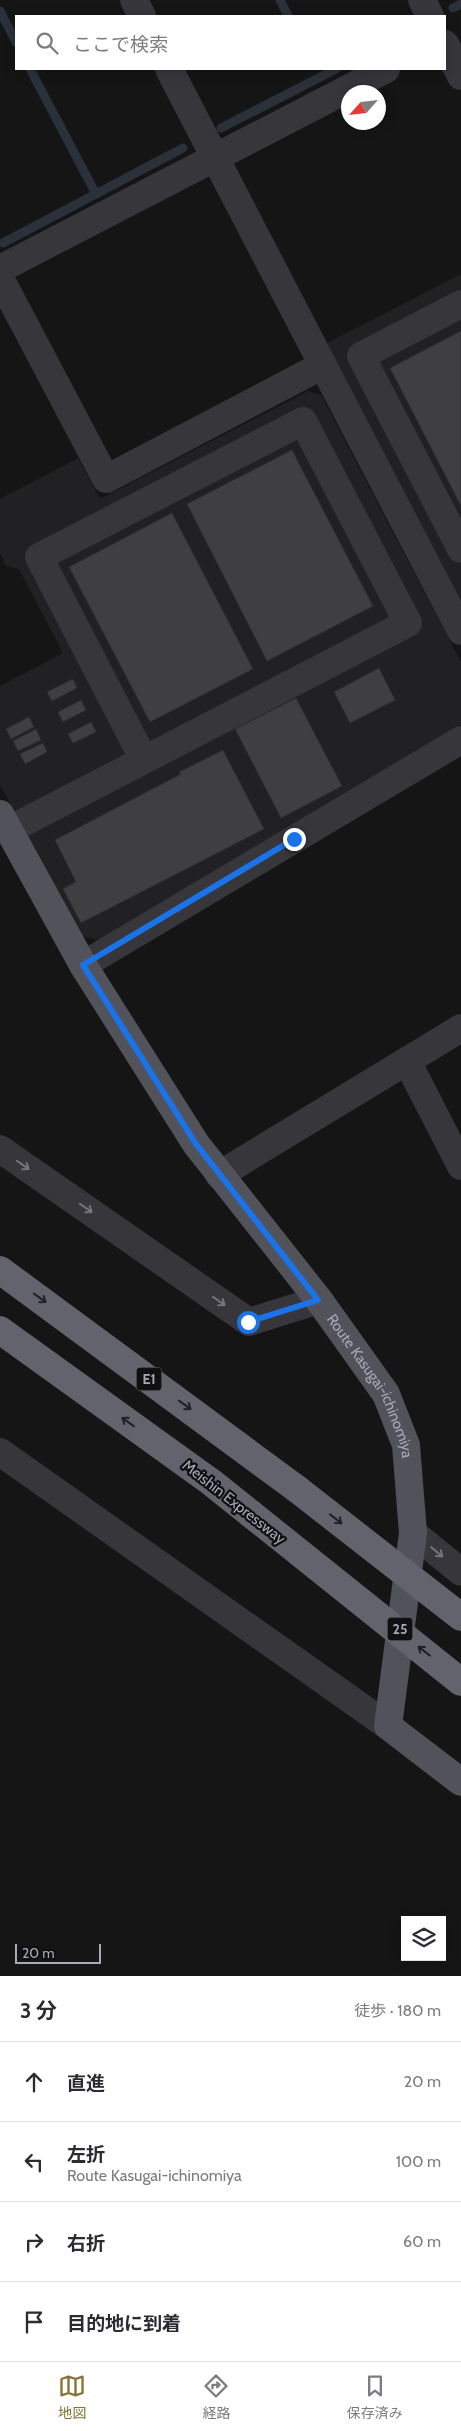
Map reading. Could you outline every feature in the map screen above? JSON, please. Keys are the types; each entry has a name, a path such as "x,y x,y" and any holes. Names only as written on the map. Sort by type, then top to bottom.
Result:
{"highway":[{"name":"E1","path":"0,1270 297,1490 461,1617"},
{"name":"Meishin Expressway","path":"0,1330 210,1482 461,1682"}],"main road":[{"name":"Route Kasugai-ichinomiya","path":"4,822 83,965 196,1144 318,1300 386,1394 406,1445 413,1533 388,1726"},
{"path":"388,1726 461,1782"}],"street":[{"path":"134,0 142,15"},
{"path":"422,0 430,15"},
{"path":"446,38 461,30"},
{"path":"446,46 461,76"},
{"path":"170,70 461,631"},
{"path":"0,269 384,70"},
{"path":"0,278 106,479 323,365"},
{"path":"459,539 361,356 461,304"},
{"path":"4,822 144,760 408,623 303,421 39,557 144,760"},
{"path":"83,965 461,740"},
{"path":"219,1175 461,1028"},
{"path":"407,1061 461,1166"},
{"path":"0,1149 248,1322 318,1300"},
{"path":"0,1452 388,1726"},
{"path":"413,1533 461,1572"}],"shaded area":[{"path":"461,274 461,601 327,343"},
{"path":"308,391 321,395 461,662 461,725 98,940 83,936 0,785 0,686 63,653 19,569 6,566 0,553 0,499 78,458 100,499"}],"building":[{"path":"461,331 461,506 390,368"},
{"path":"292,450 373,606 267,661 187,504"},
{"path":"172,513 253,669 150,722 69,567"},
{"path":"379,668 395,700 350,723 334,692"},
{"path":"73,679 77,688 52,701 47,692"},
{"path":"296,698 342,786 281,818 235,729"},
{"path":"81,700 86,710 63,722 58,712"},
{"path":"29,717 34,727 11,739 6,729"},
{"path":"91,722 96,732 73,743 68,734"},
{"path":"36,729 41,740 18,751 13,741"},
{"path":"43,743 47,752 25,764 20,754"},
{"path":"223,750 264,829 81,923 63,889 76,882 55,840"}],"waterway":[{"path":"280,0 288,15"},
{"path":"453,8 461,4"},
{"path":"0,11 15,40"},
{"path":"31,70 96,194"},
{"path":"221,128 334,70"},
{"path":"3,243 183,148"}],"route":[{"path":"248,1322 318,1300 196,1144 83,965 294,839"}]}
